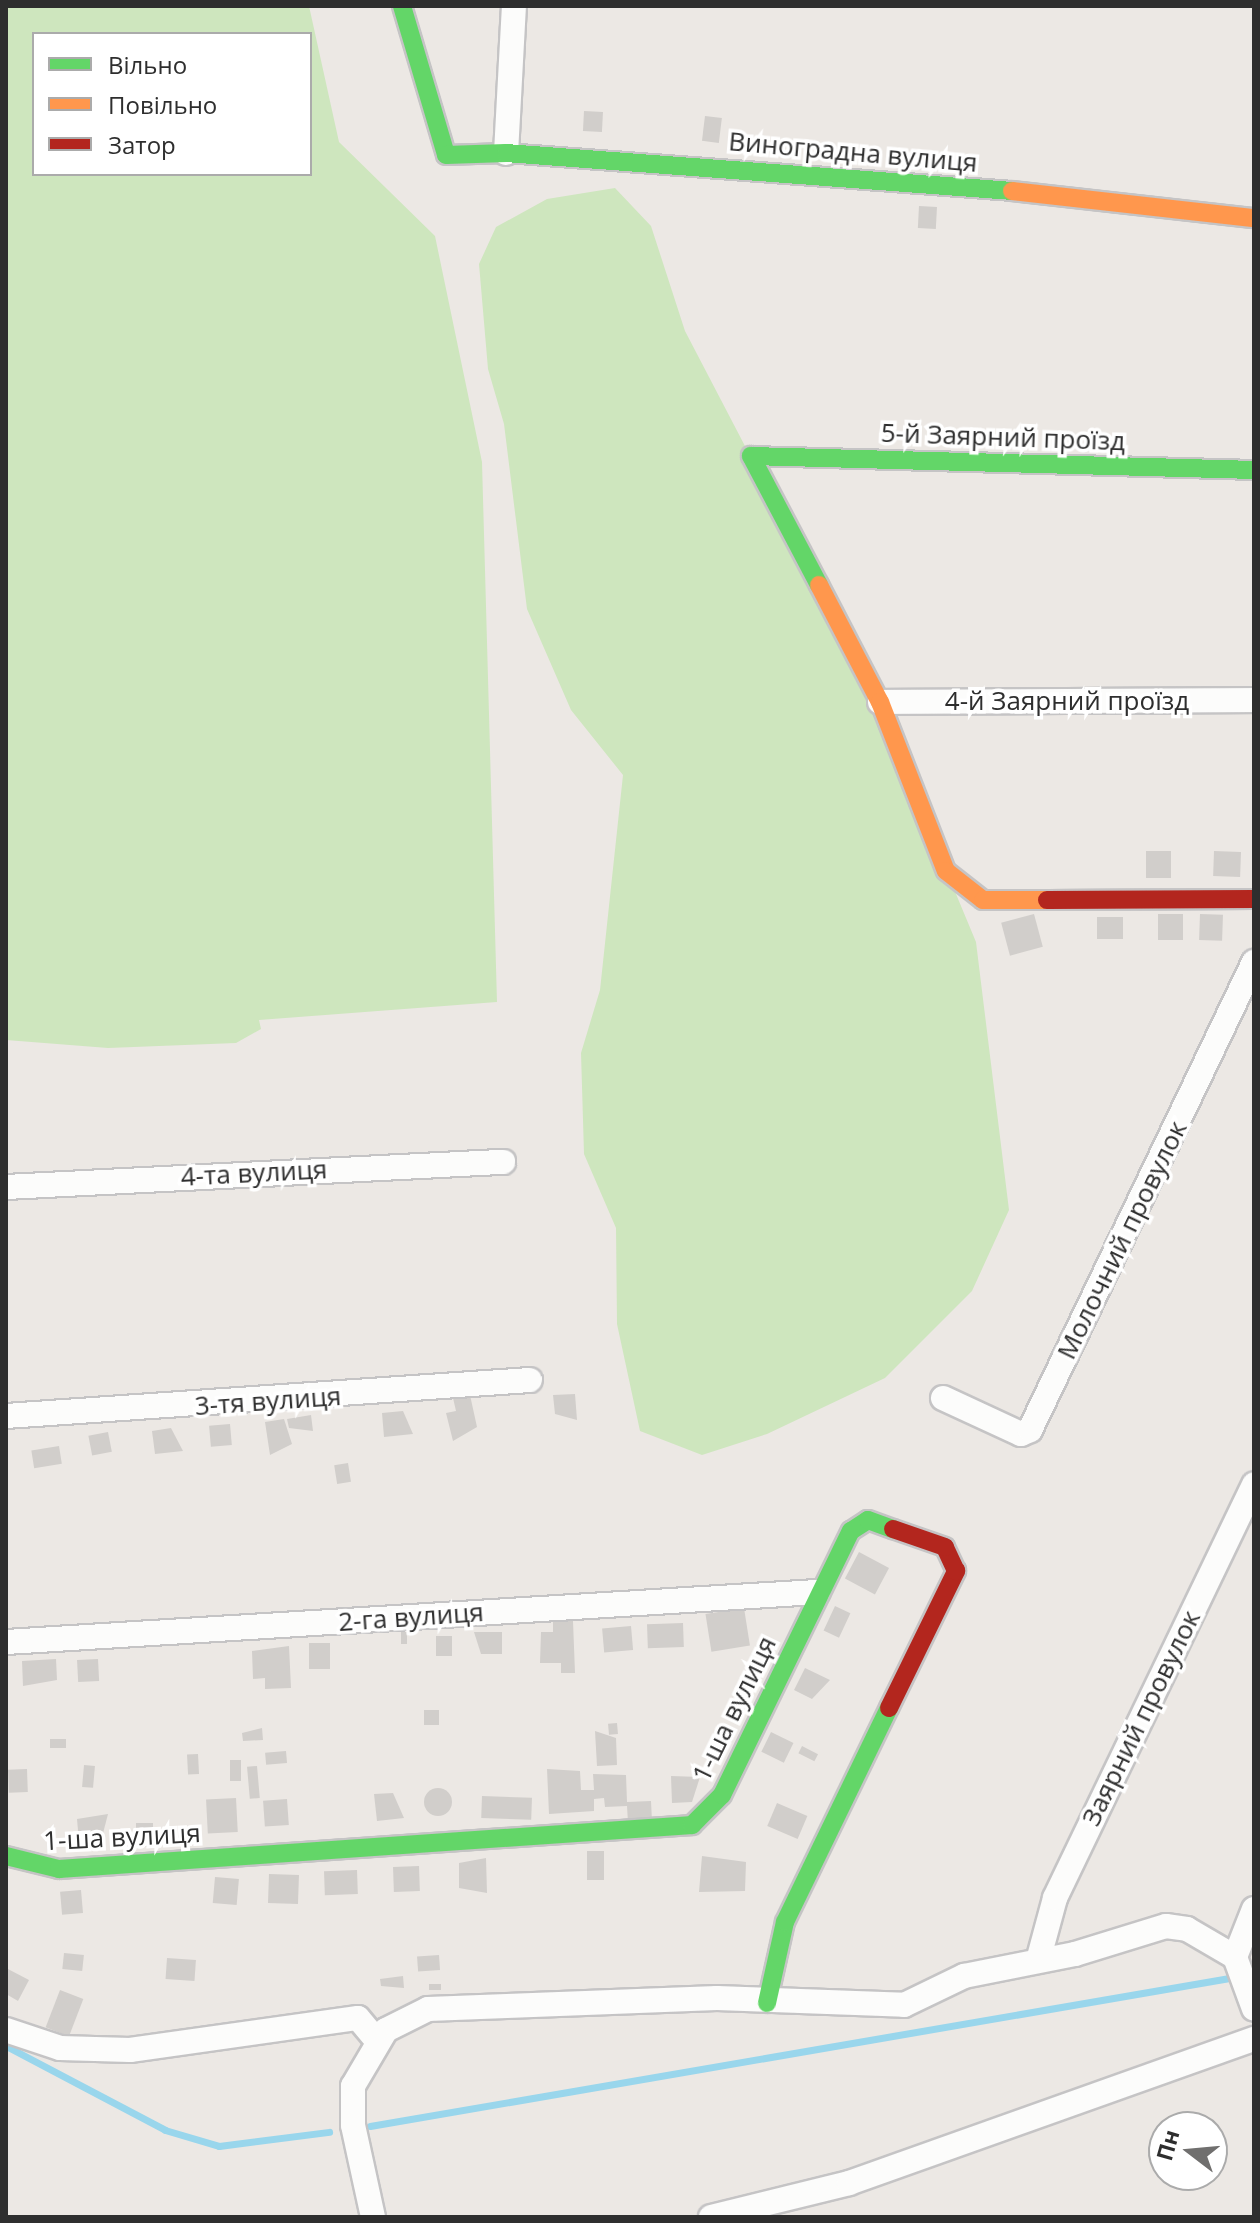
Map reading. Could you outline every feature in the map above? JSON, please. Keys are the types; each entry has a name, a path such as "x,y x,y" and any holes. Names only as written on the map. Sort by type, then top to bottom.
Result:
{"street":[{"name":"Виноградна вулиця","path":"402,6 446,155 506,153 947,184 1254,218"},
{"path":"506,153 514,6"},
{"name":"5-й Заярний проїзд","path":"880,702 751,456 1254,470"},
{"name":"4-й Заярний проїзд","path":"880,702 1254,700"},
{"path":"880,702 946,871 983,900 1254,899"},
{"name":"Молочний провулок","path":"943,1398 1021,1434 1030,1430 1254,962"},
{"name":"4-та вулиця","path":"6,1187 503,1162"},
{"name":"3-тя вулиця","path":"6,1416 530,1380"},
{"name":"Заярний провулок","path":"1039,1957 1055,1898 1254,1484"},
{"name":"1-ша вулиця","path":"6,1856 59,1869 692,1825 722,1795 843,1541 868,1520 937,1543 956,1563 785,1922 767,2003"},
{"name":"2-га вулиця","path":"6,1642 817,1592"},
{"path":"1235,1957 1254,1909"},
{"path":"373,2217 351,2100 377,2041 399,2021 438,2007 767,2003 904,2005 964,1976 1166,1926 1187,1929 1235,1957 1254,2009"},
{"path":"6,2030 60,2048 130,2050 358,2018 377,2041"},
{"path":"711,2217 849,2183 1254,2039"}],"green space":[{"path":"6,6 309,6 339,142 435,236 482,462 497,1002 259,1020 261,1029 236,1043 108,1048 6,1040"},
{"path":"615,188 651,226 685,331 867,680 976,942 1009,1210 972,1291 885,1378 767,1434 702,1455 640,1431 617,1324 616,1228 584,1154 581,1053 600,990 623,775 571,710 527,609 504,424 488,369 479,264 496,227 547,199"}],"building":[{"path":"584,111 603,112 602,132 583,131"},
{"path":"705,116 722,118 719,143 702,141"},
{"path":"919,206 937,207 936,229 918,228"},
{"path":"1146,851 1171,851 1171,878 1146,878"},
{"path":"1214,851 1241,852 1240,877 1213,876"},
{"path":"1034,914 1043,947 1010,956 1001,923"},
{"path":"1158,914 1183,914 1183,940 1158,940"},
{"path":"1200,914 1223,915 1222,941 1199,940"},
{"path":"1097,917 1123,917 1123,939 1097,939"},
{"path":"575,1394 577,1420 555,1414 553,1395"},
{"path":"470,1395 477,1427 453,1441 446,1413 456,1411 453,1398"},
{"path":"403,1411 413,1434 384,1437 382,1413"},
{"path":"311,1415 313,1431 289,1428 287,1419"},
{"path":"284,1419 292,1444 270,1455 265,1422"},
{"path":"230,1424 232,1445 211,1447 209,1426"},
{"path":"171,1428 183,1451 155,1454 152,1431"},
{"path":"108,1432 112,1452 92,1455 88,1436"},
{"path":"59,1446 62,1464 34,1468 31,1450"},
{"path":"348,1463 351,1482 337,1484 334,1465"},
{"path":"859,1552 889,1568 875,1594 845,1578"},
{"path":"835,1606 850,1613 839,1638 824,1630"},
{"path":"744,1608 750,1646 711,1652 705,1614"},
{"path":"553,1621 573,1621 575,1673 561,1673 561,1663 540,1663 541,1632 553,1632"},
{"path":"683,1623 684,1647 648,1648 647,1624"},
{"path":"631,1626 633,1650 604,1652 602,1629"},
{"path":"401,1632 407,1632 407,1644 401,1644"},
{"path":"474,1632 502,1632 502,1654 481,1654"},
{"path":"436,1636 452,1636 452,1656 436,1656"},
{"path":"309,1643 330,1643 330,1669 309,1669"},
{"path":"289,1646 291,1688 265,1689 265,1678 253,1679 252,1651"},
{"path":"56,1659 57,1680 23,1686 22,1661"},
{"path":"98,1659 99,1681 78,1682 77,1660"},
{"path":"805,1668 830,1680 812,1699 794,1690"},
{"path":"424,1710 439,1710 439,1725 424,1725"},
{"path":"617,1723 618,1734 609,1735 608,1724"},
{"path":"262,1728 263,1740 243,1741 242,1733"},
{"path":"595,1731 616,1738 617,1765 597,1766"},
{"path":"771,1732 793,1743 784,1763 761,1752"},
{"path":"50,1739 66,1739 66,1748 50,1748"},
{"path":"802,1746 818,1754 814,1761 798,1753"},
{"path":"286,1751 287,1763 266,1765 265,1753"},
{"path":"198,1754 199,1774 188,1775 187,1755"},
{"path":"230,1760 241,1760 241,1781 230,1781"},
{"path":"84,1765 95,1766 93,1788 82,1787"},
{"path":"257,1766 260,1798 250,1799 247,1767"},
{"path":"27,1769 28,1792 9,1793 8,1770"},
{"path":"547,1769 580,1771 581,1790 594,1790 593,1774 626,1775 627,1802 651,1801 652,1821 628,1823 627,1806 605,1807 604,1798 594,1799 594,1811 549,1814"},
{"path":"671,1776 700,1777 692,1802 672,1803"},
{"path":"438,1788 448,1792 452,1802 448,1812 438,1816 428,1812 424,1802 428,1792"},
{"path":"393,1793 404,1818 377,1821 374,1794"},
{"path":"482,1796 532,1798 531,1820 481,1818"},
{"path":"236,1798 238,1832 208,1834 206,1800"},
{"path":"287,1799 289,1825 265,1827 263,1801"},
{"path":"777,1803 807,1816 798,1839 767,1826"},
{"path":"108,1814 101,1841 79,1842 77,1819"},
{"path":"136,1823 153,1823 153,1847 136,1847"},
{"path":"156,1832 163,1832 163,1843 156,1843"},
{"path":"587,1851 604,1851 604,1880 587,1880"},
{"path":"702,1856 746,1862 745,1891 699,1892"},
{"path":"486,1858 487,1893 459,1888 459,1863"},
{"path":"419,1866 420,1891 394,1892 393,1867"},
{"path":"357,1870 358,1894 325,1895 324,1871"},
{"path":"269,1874 299,1875 298,1904 268,1903"},
{"path":"215,1877 239,1879 237,1905 213,1903"},
{"path":"81,1890 83,1913 62,1915 60,1892"},
{"path":"64,1953 84,1955 82,1971 62,1969"},
{"path":"439,1955 440,1970 418,1971 417,1957"},
{"path":"167,1958 196,1960 194,1981 166,1979"},
{"path":"6,1968 29,1980 18,2001 6,1994"},
{"path":"403,1976 404,1988 381,1986 380,1979"},
{"path":"429,1984 441,1984 441,1990 429,1990"},
{"path":"60,1990 83,1999 69,2036 46,2027"}],"waterway":[{"path":"370,2126 1235,1977"},
{"path":"6,2046 165,2130 219,2146 329,2132"}],"traffic: fast":[{"path":"402,6 446,155 506,153 1012,191"},
{"path":"819,585 751,456 1254,470"},
{"path":"6,1856 59,1869 692,1825 722,1795 851,1531 868,1520 893,1529"},
{"path":"767,2003 785,1922 889,1708"}],"traffic: slow":[{"path":"1012,191 1254,218"},
{"path":"819,585 880,702 946,871 983,900 1047,900"}],"traffic: jam":[{"path":"1047,900 1254,899"},
{"path":"889,1708 956,1571 945,1547 893,1529"}]}
